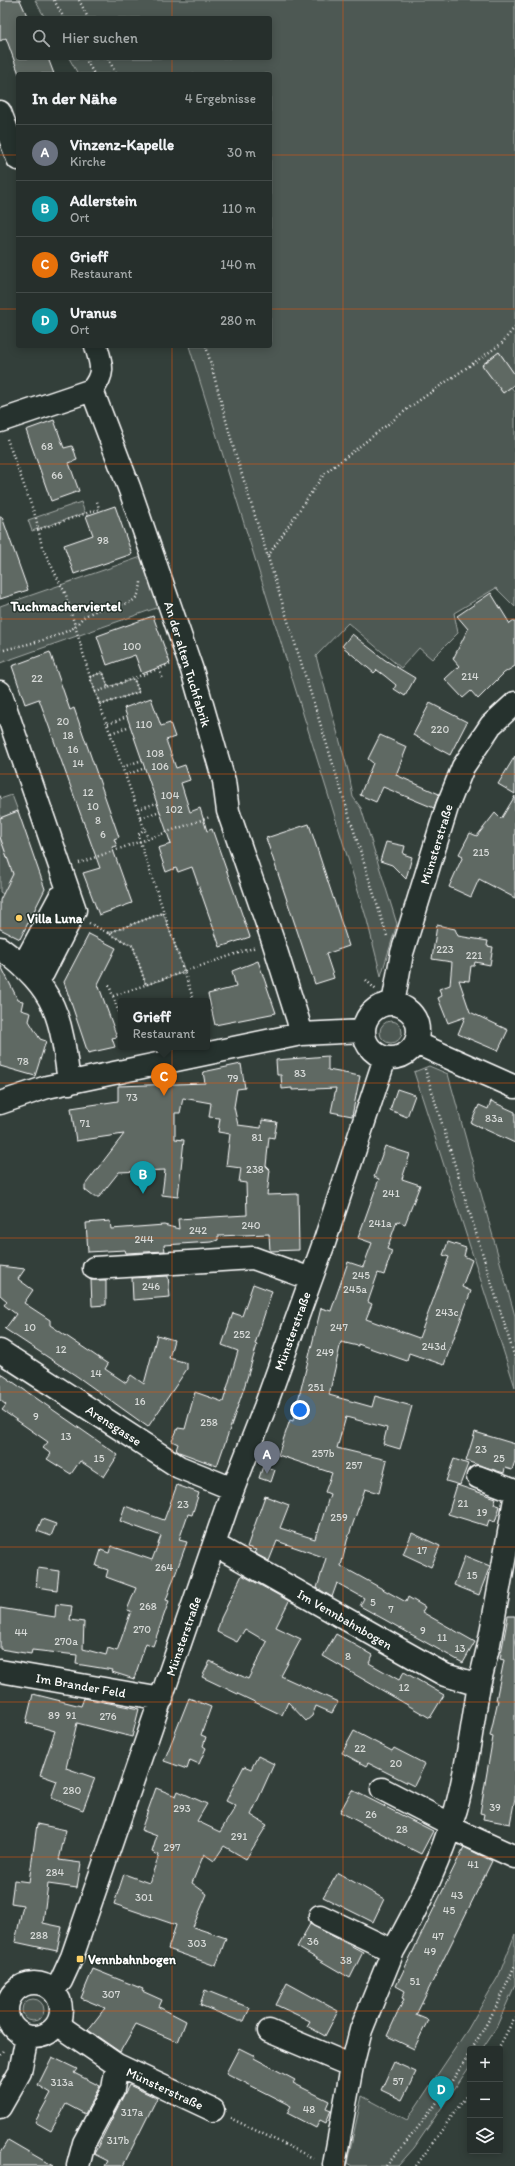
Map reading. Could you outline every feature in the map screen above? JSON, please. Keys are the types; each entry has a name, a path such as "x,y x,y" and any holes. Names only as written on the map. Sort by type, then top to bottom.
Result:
{"street":[{"path":"0,112 16,154"},
{"path":"4,430 92,390 99,382 102,370 96,348"},
{"name":"An der alten Tuchfabrik","path":"92,390 130,490 192,670 224,781 228,811 274,941 301,1034"},
{"path":"0,692 75,910 43,973 29,971"},
{"name":"Münsterstraße","path":"389,997 447,807 463,767 491,725 515,703"},
{"path":"29,971 29,955 60,897 69,893"},
{"path":"0,948 29,971 50,999 64,1036 69,1082"},
{"path":"421,1051 419,1031 415,1019 403,1006 389,997 383,1006 373,1011 366,1020 364,1031 365,1040 370,1048 385,1058 403,1056 411,1051 421,1051 515,1087"},
{"path":"0,1103 47,1087 301,1034 364,1031"},
{"name":"Münsterstraße","path":"53,1990 61,1982 72,1957 215,1545 233,1488 265,1408 311,1279 385,1058"},
{"name":"Münsterstraße","path":"94,1268 253,1258 311,1279"},
{"name":"Arensgasse","path":"0,1351 179,1467 233,1488"},
{"path":"478,1477 515,1491"},
{"path":"325,2162 361,2030 393,1951 412,1918 429,1880 450,1826 466,1763 479,1685 489,1644 515,1499"},
{"name":"Im Vennbahnbogen","path":"215,1545 445,1675 479,1685"},
{"name":"Im Brander Feld","path":"0,1671 162,1699"},
{"path":"382,1789 450,1826 515,1857"},
{"path":"320,1916 393,1951"},
{"path":"40,1983 53,1990 59,2001 60,2013 57,2024 45,2034 35,2037 27,2036 16,2030 9,2021 4,2002 13,1992 25,1984 40,1983"},
{"name":"Münsterstraße","path":"57,2024 117,2065 213,2110"},
{"path":"269,2031 352,2066"},
{"path":"0,2107 20,2072 27,2036"},
{"name":"Münsterstraße","path":"78,2166 84,2143 113,2089 117,2065"}],"path":[{"path":"54,0 63,16"},
{"path":"79,0 87,16"},
{"path":"86,60 93,72"},
{"path":"109,60 115,72"},
{"path":"268,556 324,474 414,404 501,344 515,327"},
{"path":"207,348 233,446 342,799 387,939 391,941"},
{"path":"4,430 36,518 37,530 42,547 66,595 73,617 74,627 95,692 108,724 148,838"},
{"path":"37,530 99,509 97,501"},
{"path":"0,651 46,640 74,627 84,617 101,608 127,604 135,598 140,589 142,576"},
{"path":"95,692 134,679 174,663"},
{"path":"159,669 163,680"},
{"path":"90,677 103,672 108,688"},
{"path":"100,705 139,692 134,679"},
{"path":"108,724 127,717"},
{"path":"111,733 130,726"},
{"path":"123,767 142,760"},
{"path":"126,775 145,768"},
{"path":"138,809 157,802"},
{"path":"61,869 228,811"},
{"path":"141,818 160,812"},
{"path":"145,828 138,835 163,913 193,998"},
{"path":"108,933 163,913"},
{"path":"72,915 133,946 146,985"},
{"path":"113,996 253,948"},
{"path":"366,980 374,990 389,997 408,997 423,1015 429,1036 421,1051 425,1067 515,1358"},
{"path":"108,985 118,1010"},
{"path":"474,2046 498,2004 515,1965"},
{"path":"500,2046 515,2017"},
{"path":"386,2166 421,2126 450,2085 467,2057"},
{"path":"416,2166 467,2095"},
{"path":"213,2110 325,2162"}],"shaded area":[{"path":"35,0 515,0 515,375 499,352 482,365 503,393 511,387 515,392 515,607 496,588 454,613 458,633 432,659 419,648 401,668 348,623 316,656 349,774 353,797 361,808 397,924 381,976 367,920 190,348 272,348 272,72 77,72 70,60 272,60 272,16 44,16"},
{"path":"81,502 85,513 32,531 28,520"},
{"path":"144,556 162,606 0,663 0,606"},
{"path":"103,672 108,687 134,679 139,692 100,705 90,677"},
{"path":"12,795 18,811 0,818 0,799"},
{"path":"0,837 13,874 8,897 0,892"},
{"path":"163,913 185,972 146,985 133,946 108,933"},
{"path":"391,1021 399,1024 402,1032 399,1040 391,1043 383,1040 380,1032 383,1024"},
{"path":"429,1066 448,1074 515,1316 515,1387 414,1072"},
{"path":"515,1934 515,1985 496,2028 484,2046 467,2046 467,2070 414,2148 398,2166 352,2166 347,2163 362,2096 407,2120 468,2029 499,1975"},
{"path":"33,1999 41,2002 44,2010 41,2018 33,2021 25,2018 22,2010 25,2002"}],"building":[{"path":"0,0 20,0 27,16 16,16 16,60 49,60 53,72 18,72 6,38 0,41"},
{"path":"499,352 515,375 515,384 503,393 482,365"},
{"path":"54,420 64,448 72,446 75,453 77,460 69,463 79,491 51,501 26,430"},
{"path":"115,506 132,554 74,574 64,545 93,535 86,516"},
{"path":"0,517 2,517 28,590 0,599"},
{"path":"491,593 510,624 515,620 515,666 504,673 478,699 471,691 463,698 445,679 459,666 453,659 468,629 457,616"},
{"path":"153,616 170,663 142,674 135,655 107,665 97,636"},
{"path":"352,634 385,660 415,678 405,696 394,689 396,685 385,676 377,670 374,673 342,646"},
{"path":"50,652 70,710 74,708 119,837 114,839 117,846 112,847 132,903 99,915 83,873 100,868 39,699 25,704 12,666"},
{"path":"151,698 161,726 170,723 175,737 166,740 176,768 185,765 190,780 181,783 190,812 200,808 207,831 212,829 250,937 220,947 192,867 178,872 176,868 166,872 158,848 171,844 124,708"},
{"path":"430,703 467,722 450,755 413,735"},
{"path":"380,735 407,747 396,775 439,794 434,808 383,787 376,802 360,795 373,763 368,759"},
{"path":"515,756 515,794 498,784"},
{"path":"515,796 515,898 479,879 471,897 449,887 463,856 459,854 470,833 477,836 495,813 501,819"},
{"path":"18,811 45,889 20,939 0,929 0,900 13,874 0,837 0,818"},
{"path":"309,824 349,946 326,954 334,978 315,984 266,838"},
{"path":"386,842 405,846 403,854 412,857 406,879 392,865 380,861"},
{"path":"437,925 455,929 458,936 488,941 487,946 493,947 490,965 475,962 474,966 471,966 469,981 459,980 470,1012 508,1030 498,1051 458,1034 465,1017 448,1023 438,998 442,996 439,989 450,985 452,962 432,959"},
{"path":"89,934 116,948 98,984 117,1037 112,1038 115,1047 88,1053 64,982"},
{"path":"258,961 276,1013 215,1025 208,994 236,987 232,971"},
{"path":"0,964 18,1000 23,1001 21,1010 31,1013 29,1021 40,1039 46,1041 35,1076 0,1066"},
{"path":"328,1056 328,1070 360,1076 352,1116 331,1112 336,1088 282,1089 281,1075 277,1075 276,1060"},
{"path":"241,1064 245,1088 237,1089 234,1107 238,1125 261,1128 262,1120 277,1122 274,1138 269,1137 266,1166 270,1170 267,1195 298,1194 299,1250 270,1251 269,1234 218,1236 218,1240 212,1242 164,1245 165,1251 126,1253 125,1250 88,1252 86,1223 110,1221 111,1229 164,1225 179,1229 178,1219 247,1215 246,1183 239,1182 241,1168 226,1166 230,1134 218,1132 220,1118 209,1117 211,1103 183,1098 180,1113 175,1113 175,1139 184,1140 178,1197 162,1195 165,1170 119,1172 99,1197 94,1197 85,1190 85,1185 124,1134 76,1141 71,1108 118,1101 118,1086 205,1083 203,1072"},
{"path":"397,1089 415,1095 407,1117 390,1110"},
{"path":"491,1101 515,1112 515,1143 471,1123 479,1105 488,1109"},
{"path":"385,1146 410,1154 402,1179 420,1185 405,1224 397,1221 387,1249 392,1251 384,1275 378,1273 368,1302 372,1304 366,1319 419,1338 449,1257 443,1255 448,1242 466,1248 464,1256 472,1260 462,1287 471,1291 444,1365 409,1353 407,1361 358,1344 358,1346 341,1342 329,1395 372,1407 375,1396 412,1406 400,1449 383,1444 387,1428 346,1417 337,1448 387,1460 379,1493 365,1489 347,1541 341,1566 406,1602 408,1597 425,1607 422,1612 475,1642 463,1663 360,1606 364,1598 337,1583 332,1597 317,1588 326,1558 277,1541 269,1561 254,1553 256,1550 247,1547 265,1496 289,1505 280,1528 315,1539 317,1531 318,1532 330,1494 325,1492 332,1473 278,1455 290,1420 293,1421 321,1308 331,1311 348,1262 363,1267 372,1243 358,1238 379,1179 374,1177"},
{"path":"0,1266 25,1269 18,1279 33,1290 24,1303 50,1320 50,1325 108,1364 105,1369 126,1383 131,1375 144,1384 157,1335 174,1340 169,1358 187,1363 187,1369 148,1427 78,1377 5,1329 16,1314 4,1305 7,1301 0,1295"},
{"path":"168,1276 170,1297 133,1300 132,1278"},
{"path":"91,1280 106,1280 106,1305 92,1306"},
{"path":"253,1284 272,1291 255,1344 257,1345 244,1388 217,1466 179,1452 176,1450 178,1444 172,1441 178,1428 185,1429 195,1392 223,1402 238,1351 222,1345 233,1313 242,1316"},
{"path":"0,1373 118,1455 104,1477 80,1461 71,1474 47,1459 51,1454 43,1448 48,1442 2,1410 6,1405 0,1400"},
{"path":"475,1432 515,1444 515,1461 512,1470 505,1468 504,1473 466,1461"},
{"path":"454,1459 468,1464 460,1485 446,1481"},
{"path":"263,1466 275,1470 271,1482 259,1478"},
{"path":"177,1485 199,1493 192,1515 188,1514 179,1540 187,1542 166,1600 169,1601 153,1646 146,1643 134,1679 112,1672 113,1670 76,1664 77,1655 32,1650 31,1654 0,1649 0,1608 55,1617 56,1604 72,1606 70,1620 84,1622 83,1649 106,1655 108,1648 117,1651 131,1611 127,1610 136,1588 106,1577 108,1570 96,1566 101,1550 109,1553 111,1546 152,1560 161,1536 120,1521 125,1506 164,1520"},
{"path":"457,1485 496,1498 494,1504 500,1506 495,1522 489,1520 487,1526 448,1514"},
{"path":"42,1519 56,1524 51,1536 37,1531"},
{"path":"412,1533 440,1546 431,1567 403,1554"},
{"path":"465,1556 490,1566 479,1595 454,1585"},
{"path":"38,1568 59,1571 57,1590 36,1587"},
{"path":"242,1575 289,1601 276,1627 301,1639 281,1676 338,1702 332,1713 316,1706 312,1716 306,1721 288,1702 282,1715 202,1677 210,1661 248,1679 267,1642 245,1629 237,1642 217,1632 221,1618"},
{"path":"508,1616 515,1616 515,1798 510,1824 483,1819 484,1814 480,1813 493,1737 490,1736 498,1700 496,1700 504,1660 500,1659"},
{"path":"336,1634 373,1655 369,1663 399,1680 404,1672 444,1695 430,1718 323,1656"},
{"path":"33,1694 81,1706 84,1698 139,1709 132,1737 77,1723 66,1768 95,1778 83,1810 51,1798 57,1781 40,1775 55,1731 26,1723"},
{"path":"189,1698 211,1707 201,1735 206,1737 203,1746 206,1748 199,1764 190,1760 187,1769 164,1761"},
{"path":"354,1731 392,1751 394,1748 425,1764 414,1786 368,1763 366,1766 342,1753"},
{"path":"258,1756 274,1764 251,1815 267,1825 246,1859 224,1846 214,1861 204,1854 192,1883 207,1894 193,1927 226,1938 216,1966 168,1949 176,1925 114,1904 124,1874 149,1883 159,1855 152,1852 157,1836 141,1830 156,1788 176,1796 178,1791 207,1804 197,1821 220,1832 236,1806 226,1801 244,1766 251,1769"},
{"path":"352,1790 433,1831 421,1854 340,1812"},
{"path":"37,1824 66,1830 59,1860 81,1863 77,1888 48,1884 43,1923 62,1927 57,1951 15,1942 23,1905 11,1903 14,1880 29,1882"},
{"path":"464,1847 492,1861 416,2015 428,2020 414,2049 387,2036 404,1999 402,1998 405,1991 396,1986"},
{"path":"338,1873 384,1899 373,1922 323,1897"},
{"path":"310,1924 363,1952 350,1978 297,1947"},
{"path":"93,1969 143,1989 142,1991 162,2000 159,2007 186,2021 178,2042 136,2024 120,2052 88,2030 105,2008 81,1998"},
{"path":"287,1983 338,2011 325,2036 307,2026 310,2021 276,2005"},
{"path":"205,1990 250,2008 244,2021 239,2021 200,2005"},
{"path":"239,2048 255,2056 254,2058 295,2080 293,2083 329,2101 326,2108 331,2110 326,2123 320,2120 316,2128 287,2113 291,2106 226,2073"},
{"path":"52,2057 77,2069 74,2073 100,2086 85,2114 66,2104 51,2131 35,2122 51,2093 38,2085"},
{"path":"394,2062 416,2072 402,2100 381,2090"},
{"path":"129,2085 157,2098 123,2166 105,2166 108,2161 94,2154"},
{"path":"8,2140 53,2166 0,2166 0,2153"}],"place":[{"name":"Villa Luna","path":"19,918"},
{"name":"Grieff","path":"164,1096"},
{"name":"Adlerstein","path":"143,1194"},
{"name":"Vinzenz-Kapelle","path":"267,1474"},
{"name":"Vennbahnbogen","path":"80,1959"},
{"name":"Uranus","path":"441,2109"}],"district":[{"name":"Tuchmacherviertel","path":"66,606"}]}
